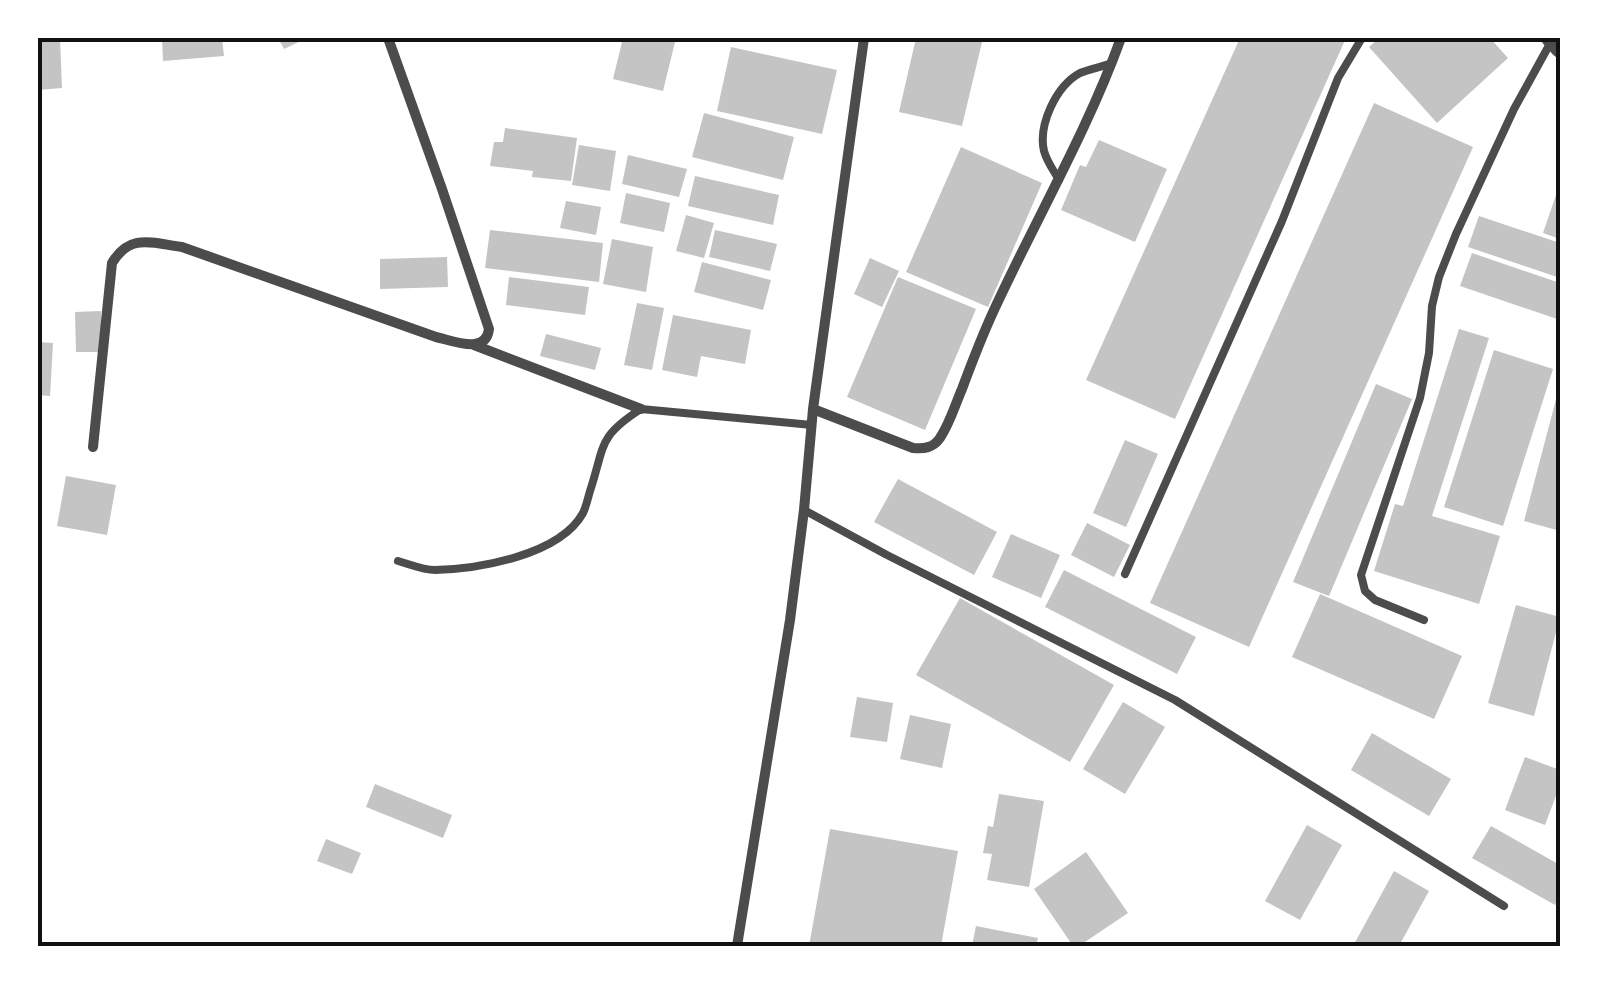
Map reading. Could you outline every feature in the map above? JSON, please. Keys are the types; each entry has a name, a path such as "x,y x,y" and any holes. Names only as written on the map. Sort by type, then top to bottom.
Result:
{"street":[{"path":"388,38 488,330 485,342 472,344"},
{"path":"737,946 790,620 813,409 864,38"},
{"path":"813,409 913,448 933,446 951,416 990,319 1059,180 1121,38"},
{"path":"93,447 112,264 118,252 139,242 182,247 436,336 472,344 641,409"}],"lane":[{"path":"1125,574 1282,221 1338,78 1362,38"},
{"path":"1424,620 1375,600 1365,590 1361,575 1420,398 1439,277 1514,108 1554,42"},
{"path":"1059,180 1045,156 1042,138 1046,118 1060,91 1078,74 1112,64"},
{"path":"398,560 431,570 471,566 514,558 558,540 582,514 600,448 618,424 641,409 812,425"},
{"path":"804,510 1176,700 1504,906"}],"building":[{"path":"38,38 60,38 62,88 38,90"},
{"path":"162,38 222,38 224,56 163,61"},
{"path":"278,38 307,38 284,49"},
{"path":"623,38 676,38 663,91 613,79"},
{"path":"916,38 983,38 962,126 899,112"},
{"path":"1240,38 1346,38 1175,419 1086,380"},
{"path":"1379,38 1490,38 1508,58 1437,123 1369,47"},
{"path":"731,47 837,70 822,134 717,111"},
{"path":"1374,103 1473,147 1249,647 1150,603"},
{"path":"704,113 794,137 783,180 692,157"},
{"path":"505,128 577,138 571,181 532,177 533,171 490,166 494,142 503,142"},
{"path":"1099,140 1167,169 1135,242 1061,210 1080,165 1086,167"},
{"path":"579,145 616,151 610,191 572,185"},
{"path":"961,147 1042,183 988,307 906,272"},
{"path":"628,155 687,169 679,197 622,184"},
{"path":"695,176 779,195 773,225 688,206"},
{"path":"1560,183 1560,239 1543,233"},
{"path":"626,193 670,203 664,232 620,223"},
{"path":"566,201 601,207 596,235 560,228"},
{"path":"686,215 714,223 704,258 676,251"},
{"path":"1479,216 1560,243 1560,278 1468,247"},
{"path":"490,230 603,243 599,282 485,268"},
{"path":"715,230 777,244 770,271 709,257"},
{"path":"612,239 653,247 646,292 603,284"},
{"path":"1472,253 1560,283 1560,320 1460,286"},
{"path":"447,257 448,287 380,289 380,259"},
{"path":"870,258 899,271 882,307 854,294"},
{"path":"702,262 771,280 763,310 694,292"},
{"path":"509,277 589,287 585,315 506,305"},
{"path":"898,277 976,309 925,430 847,397"},
{"path":"637,303 664,308 652,370 624,365"},
{"path":"101,311 101,352 76,352 75,312"},
{"path":"673,315 751,330 745,364 701,356 697,377 662,370"},
{"path":"1459,329 1489,338 1432,516 1500,536 1479,604 1374,571 1395,504 1403,506"},
{"path":"546,334 601,348 595,370 540,356"},
{"path":"38,342 53,343 50,396 38,395"},
{"path":"1494,350 1553,369 1503,526 1444,507"},
{"path":"1376,384 1412,399 1329,596 1293,582"},
{"path":"1560,388 1560,531 1524,521"},
{"path":"1125,440 1158,454 1126,527 1093,513"},
{"path":"66,476 116,485 107,535 57,526"},
{"path":"898,479 997,532 974,575 874,522"},
{"path":"1087,523 1130,545 1114,577 1071,555"},
{"path":"1011,534 1060,555 1041,598 992,577"},
{"path":"1064,570 1196,637 1177,674 1045,607"},
{"path":"1320,594 1462,656 1434,719 1292,657"},
{"path":"960,598 1114,685 1070,762 916,675"},
{"path":"1516,605 1560,617 1534,716 1488,703"},
{"path":"857,697 893,703 887,742 850,737"},
{"path":"1123,702 1165,727 1125,794 1083,769"},
{"path":"910,715 951,724 942,768 900,759"},
{"path":"1372,733 1451,779 1429,816 1351,770"},
{"path":"1525,757 1560,770 1560,785 1545,825 1505,810"},
{"path":"375,784 452,815 443,838 366,807"},
{"path":"999,794 1044,801 1029,887 987,880 992,854 983,853"},
{"path":"1307,825 1342,845 1300,920 1265,901"},
{"path":"1491,826 1560,865 1560,895 1555,905 1472,858"},
{"path":"830,829 958,851 941,946 809,946"},
{"path":"326,839 361,853 352,874 317,861"},
{"path":"1086,852 1128,913 1079,946 1073,946 1034,889"},
{"path":"1394,871 1429,891 1399,946 1353,946"},
{"path":"976,926 1038,938 1036,946 972,946"}]}
